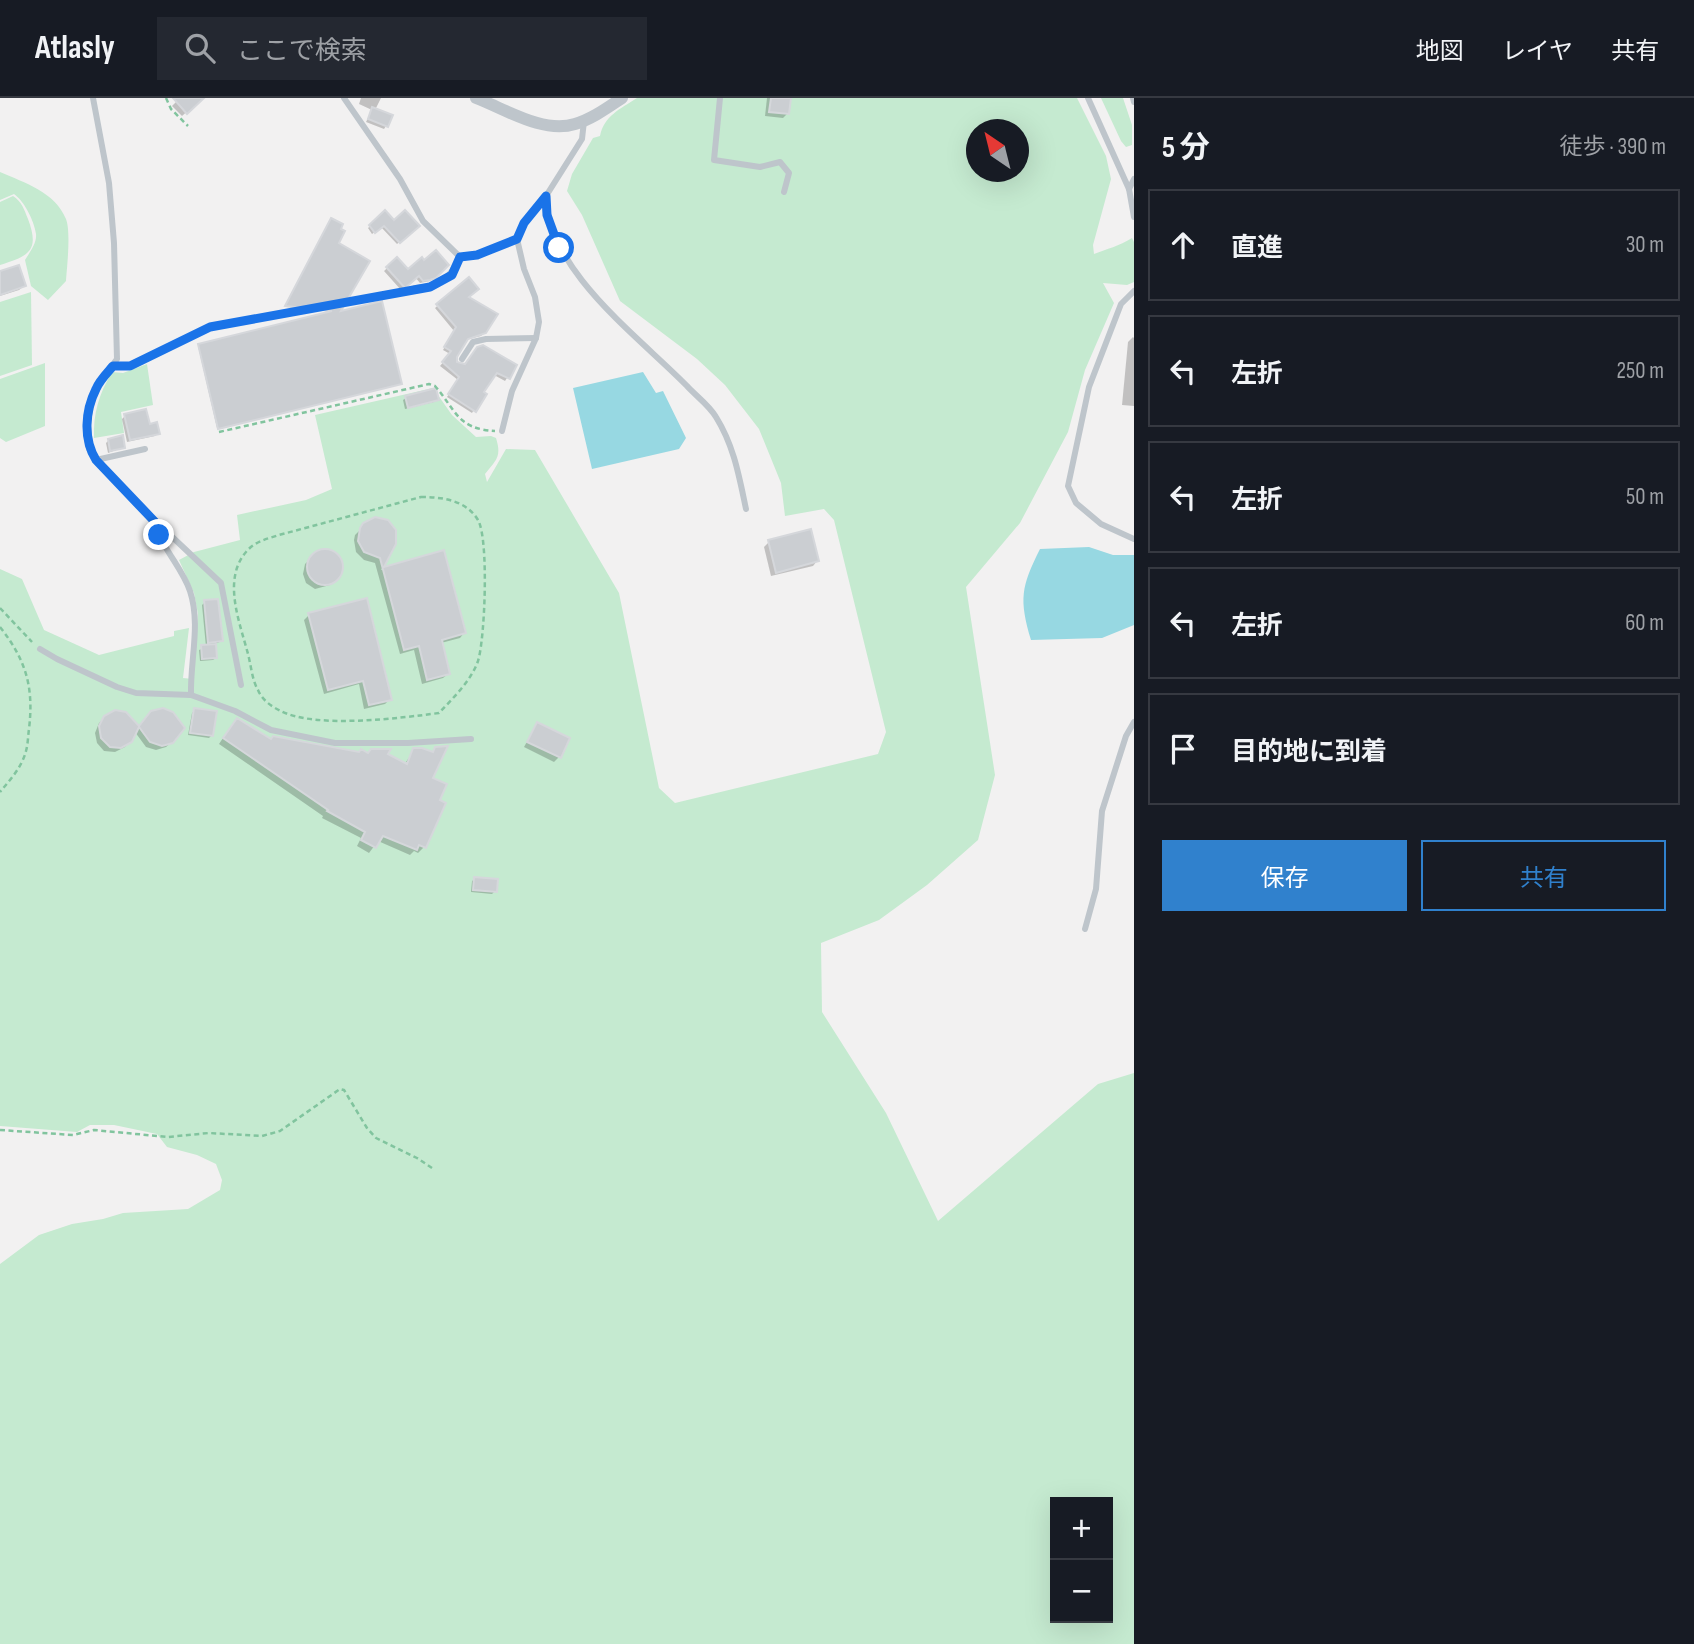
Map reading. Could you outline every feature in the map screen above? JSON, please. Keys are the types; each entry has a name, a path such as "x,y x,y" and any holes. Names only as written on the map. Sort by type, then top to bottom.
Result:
{"street":[{"path":"477,98 545,124 572,126 622,98"}],"lane":[{"path":"93,98 109,183 114,243 117,359 96,387 86,432 89,449 96,460 156,523 221,583 241,685"},
{"path":"344,98 400,179 424,221 460,257"},
{"path":"720,98 714,159 760,167 780,162 789,173 784,192"},
{"path":"1088,98 1129,189 1134,217"},
{"path":"502,431 512,391 536,338 539,322 517,239 524,223 546,196 582,139 584,121"},
{"path":"1129,189 1134,179"},
{"path":"546,196 547,215 559,248 587,289 715,415 734,452 746,509"},
{"path":"460,257 477,255 517,239"},
{"path":"415,288 430,287 452,275 460,257"},
{"path":"1134,291 1121,304 1089,387 1068,486 1076,503 1101,524 1134,539"},
{"path":"462,359 473,342 486,339 536,338"},
{"path":"96,460 145,449"},
{"path":"156,523 159,535 183,574 195,608 191,695"},
{"path":"40,649 127,690 136,693 191,695 235,710 271,730 335,743 408,743 471,739"},
{"path":"1085,929 1096,889 1102,811 1126,736 1134,722"}],"path":[{"path":"166,98 171,109 188,126"},
{"path":"113,366 130,366 210,327 415,288"},
{"path":"219,432 429,384 435,386 448,406 467,424 479,430 502,431"},
{"path":"421,497 446,497 465,508 478,520 485,542 483,623 479,659 471,675 439,713 398,719 326,721 284,713 269,704 258,691 236,607 234,587 238,566 246,552 258,542 279,534 421,497"},
{"path":"0,608 40,649"},
{"path":"0,627 21,659 30,684 31,704 26,751 16,773 0,792"},
{"path":"0,1130 74,1135 106,1130 168,1138 209,1133 262,1136 280,1130 340,1089 344,1090 376,1138 432,1168"}],"green space":[{"path":"637,98 1077,98 1106,156 1111,179 1093,245 1094,254 1132,238 1134,282 1127,285 1103,283 1114,303 1085,370 1068,432 1020,523 966,587 995,775 978,840 927,885 879,920 821,943 822,1012 886,1113 938,1221 1098,1084 1134,1073 1134,1644 0,1644 0,1264 39,1235 72,1224 123,1213 188,1209 220,1190 222,1180 216,1164 197,1155 167,1147 157,1134 114,1125 90,1125 77,1132 0,1126 0,569 22,579 44,630 99,655 174,636 174,631 189,628 183,678 193,679 198,614 194,593 179,560 194,552 240,540 237,515 306,500 332,489 315,415 433,388 452,415 476,437 496,438 498,454 485,474 487,482 506,449 535,450 619,593 659,788 675,803 878,754 886,732 834,520 824,509 785,516 781,483 759,429 725,385 697,359 620,301 582,215 567,191 572,174 593,138 600,136 605,123"},
{"path":"1101,98 1123,98 1132,125 1132,145 1126,147 1121,141"},
{"path":"0,172 47,195 66,219 66,281 48,300 31,286 25,260 35,241 33,223 25,206 14,194 0,200"},
{"path":"13,196 21,203 28,219 32,245 25,255 0,265 0,202"},
{"path":"31,292 32,365 0,376 0,302"},
{"path":"45,363 45,426 6,442 0,438 0,379"},
{"path":"147,364 153,405 121,412 124,433 94,438 98,404 112,372 123,373"}],"water":[{"path":"643,372 656,393 663,391 686,438 679,449 592,469 573,388"},
{"path":"1089,547 1113,555 1134,555 1134,625 1102,638 1031,640 1025,614 1024,593 1029,573 1040,549"}],"building":[{"path":"173,98 204,98 187,114"},
{"path":"771,98 791,98 789,114 769,112"},
{"path":"372,107 393,115 388,127 368,119"},
{"path":"385,210 394,220 405,210 420,226 400,243 384,226 375,233 369,225"},
{"path":"331,218 343,224 341,229 345,231 339,243 370,261 341,311 382,301 402,384 218,429 198,344 332,311 285,306"},
{"path":"436,250 449,265 436,278 423,281 419,276 405,288 386,267 397,257 408,269"},
{"path":"19,265 26,286 0,295 0,271"},
{"path":"469,277 479,289 469,297 498,314 486,333 468,339 457,357 457,362 465,364 477,347 483,345 517,365 510,379 497,373 484,392 487,394 476,412 448,394 459,377 442,362 451,351 444,347 456,327 436,304"},
{"path":"436,388 439,400 408,408 405,396"},
{"path":"146,409 150,424 157,422 160,434 130,440 124,414"},
{"path":"123,435 125,448 110,451 108,439"},
{"path":"375,517 388,520 396,530 396,544 384,567 444,550 466,633 442,640 450,674 427,680 419,646 404,650 380,558 364,552 358,541 363,523"},
{"path":"811,529 819,561 776,573 768,540"},
{"path":"325,549 338,554 343,567 338,580 325,585 312,580 307,567 312,554"},
{"path":"367,598 392,700 369,705 363,681 328,690 308,613"},
{"path":"218,599 223,641 208,643 204,600"},
{"path":"216,644 217,658 202,659 201,645"},
{"path":"163,708 173,712 185,728 173,743 162,746 150,742 139,727 132,742 121,748 110,747 101,738 99,726 104,716 115,710 126,712 139,726 151,711"},
{"path":"194,708 217,711 213,736 190,733"},
{"path":"237,718 271,739 273,736 359,752 361,749 368,753 371,749 391,749 388,754 407,764 413,748 433,752 435,747 448,746 433,778 447,784 440,800 446,803 426,848 419,845 417,850 383,836 376,848 361,840 365,832 327,811 223,738"},
{"path":"537,722 570,738 561,758 527,742"},
{"path":"474,877 498,879 497,892 473,890"}],"route":[{"path":"159,535 156,523 96,460 89,449 86,432 92,400 96,387 113,366 130,366 210,327 430,287 452,275 460,257 477,255 517,239 524,223 546,196 547,215 559,248"}]}
